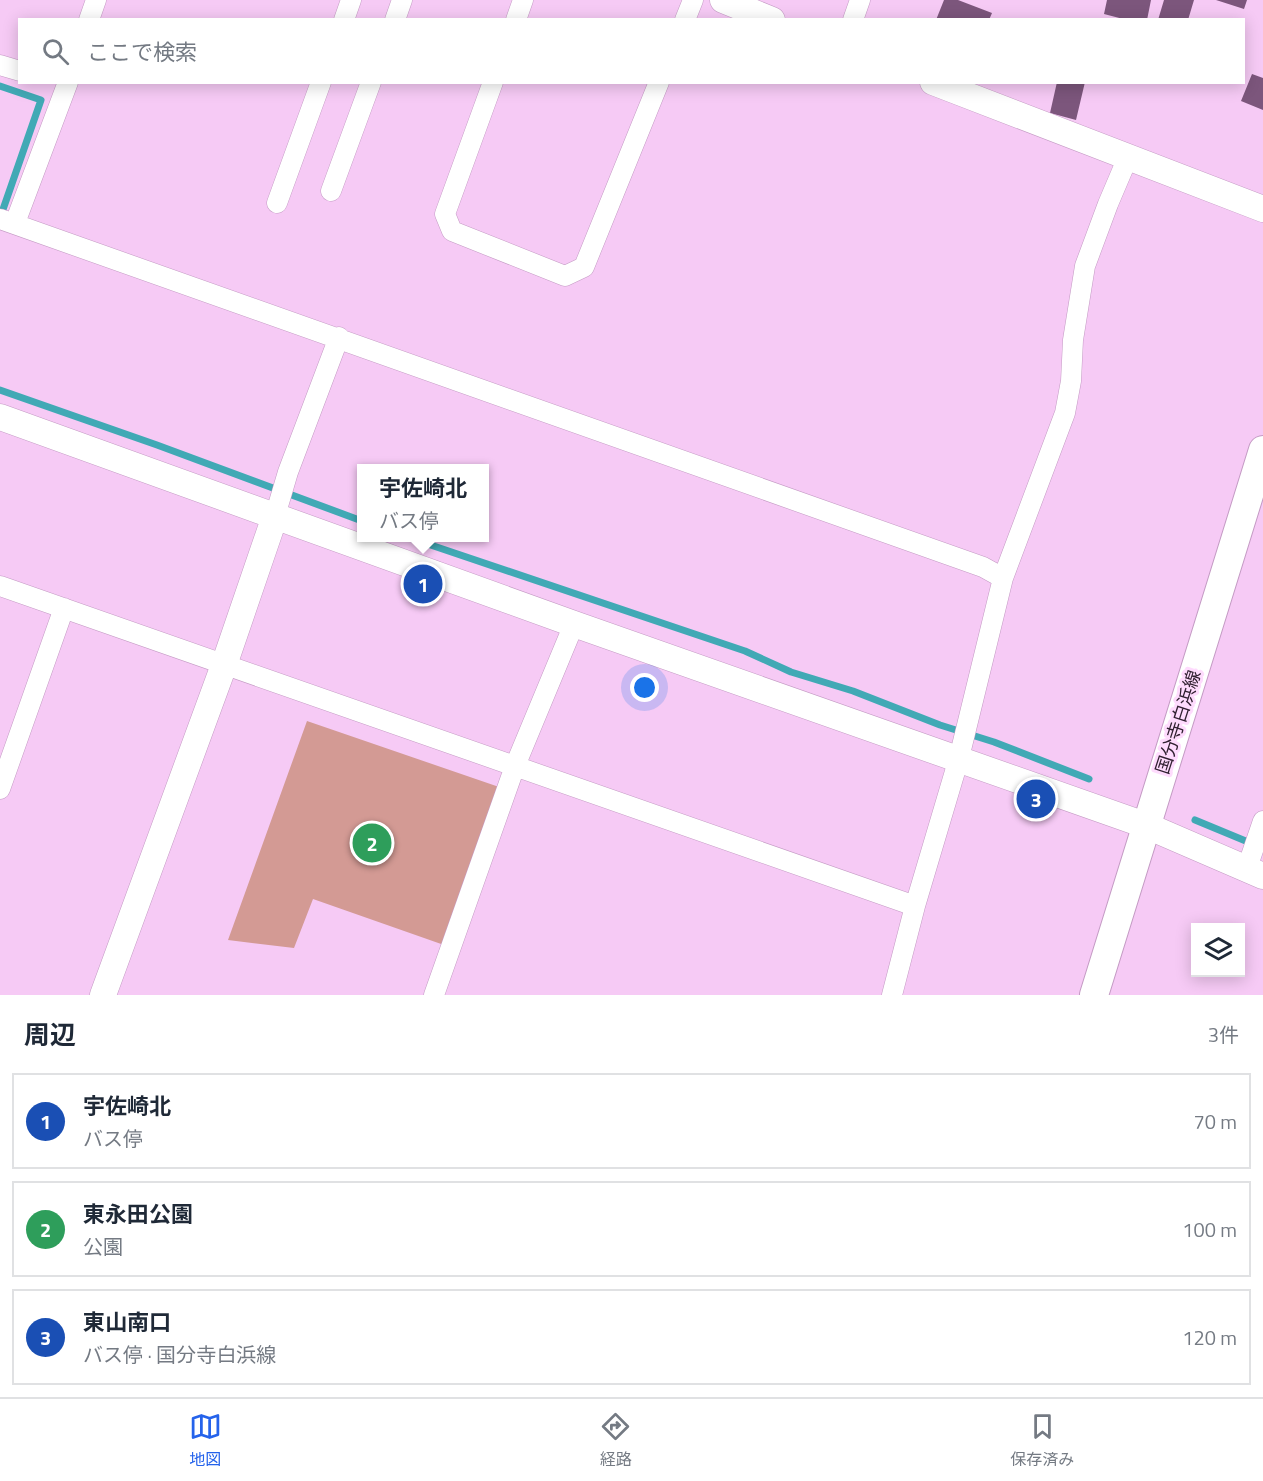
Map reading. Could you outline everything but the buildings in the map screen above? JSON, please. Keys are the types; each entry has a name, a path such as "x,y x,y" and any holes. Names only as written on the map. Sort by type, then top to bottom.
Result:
{"main road":[{"name":"国分寺白浜線","path":"1094,995 1263,450"}],"street":[{"path":"91,18 96,0"},
{"path":"345,18 351,0"},
{"path":"396,18 402,0"},
{"path":"517,18 523,0"},
{"path":"686,18 693,0"},
{"path":"723,0 767,18"},
{"path":"854,18 860,0"},
{"path":"0,65 18,70"},
{"path":"64,84 8,221 983,567 1003,578"},
{"path":"277,203 320,84"},
{"path":"331,191 370,84"},
{"path":"492,84 445,214 453,231 565,276 584,267 658,84"},
{"path":"938,84 1263,209"},
{"path":"892,995 915,906 959,758 1003,578 1065,413 1071,381 1073,340 1085,266 1128,157"},
{"path":"103,995 224,665 288,472 339,337"},
{"path":"0,417 573,624 1145,825 1255,872 1263,821"},
{"path":"0,586 915,906"},
{"path":"0,789 64,608"},
{"path":"434,995 515,766 573,624"}],"shaded area":[{"path":"307,721 502,788 444,945 313,899 294,948 228,940"}],"waterway":[{"path":"0,86 41,100 0,218"},
{"path":"0,390 357,519"},
{"path":"422,542 745,651 791,672 853,691 1089,779"},
{"path":"1195,820 1253,844"}],"place":[{"name":"宇佐崎北","path":"423,584"},
{"name":"東山南口","path":"1036,799"},
{"name":"東永田公園","path":"372,843"}]}
